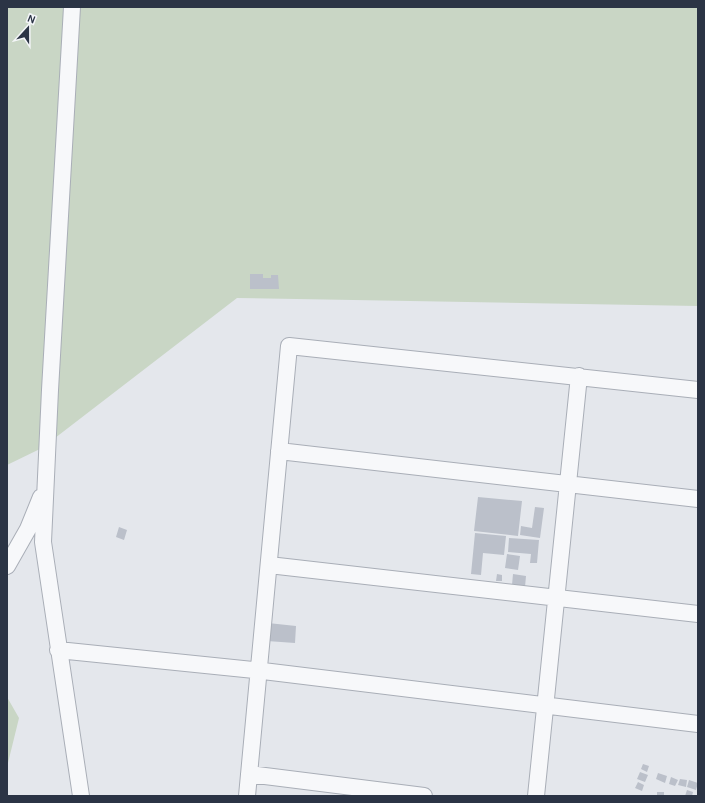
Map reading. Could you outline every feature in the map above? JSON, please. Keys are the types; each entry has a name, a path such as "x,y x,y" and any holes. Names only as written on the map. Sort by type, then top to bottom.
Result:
{"street":[{"path":"72,7 43,542 81,796"},
{"path":"247,796 289,346 580,376 698,390"},
{"path":"536,796 580,376"},
{"path":"279,451 698,499"},
{"path":"7,566 28,529 45,487"},
{"path":"269,565 698,614"},
{"path":"58,650 259,670 698,724"},
{"path":"249,774 424,796"}],"green space":[{"path":"7,7 698,7 698,306 237,298 42,448 7,465"},
{"path":"7,697 19,718 7,767"}],"building":[{"path":"250,274 263,274 263,278 271,278 271,275 278,275 279,289 250,289"},
{"path":"478,497 522,501 518,536 474,531"},
{"path":"535,507 544,508 540,538 520,535 521,526 532,528"},
{"path":"119,527 127,530 124,540 116,537"},
{"path":"475,533 506,536 504,555 483,553 481,575 471,574"},
{"path":"509,538 539,540 537,563 530,563 531,554 508,552"},
{"path":"507,554 520,556 518,570 505,568"},
{"path":"497,574 502,575 502,581 496,581"},
{"path":"513,574 526,576 525,587 512,585"},
{"path":"268,623 296,626 295,643 267,641"},
{"path":"643,764 649,766 647,772 641,769"},
{"path":"640,772 648,775 645,782 637,779"},
{"path":"658,773 667,776 665,783 656,779"},
{"path":"671,777 678,780 675,786 669,784"},
{"path":"680,779 687,780 686,787 678,785"},
{"path":"689,780 698,783 696,790 687,787"},
{"path":"638,782 644,785 642,791 635,788"},
{"path":"687,790 693,792 692,796 685,796"},
{"path":"657,792 664,792 664,796 657,796"}]}
